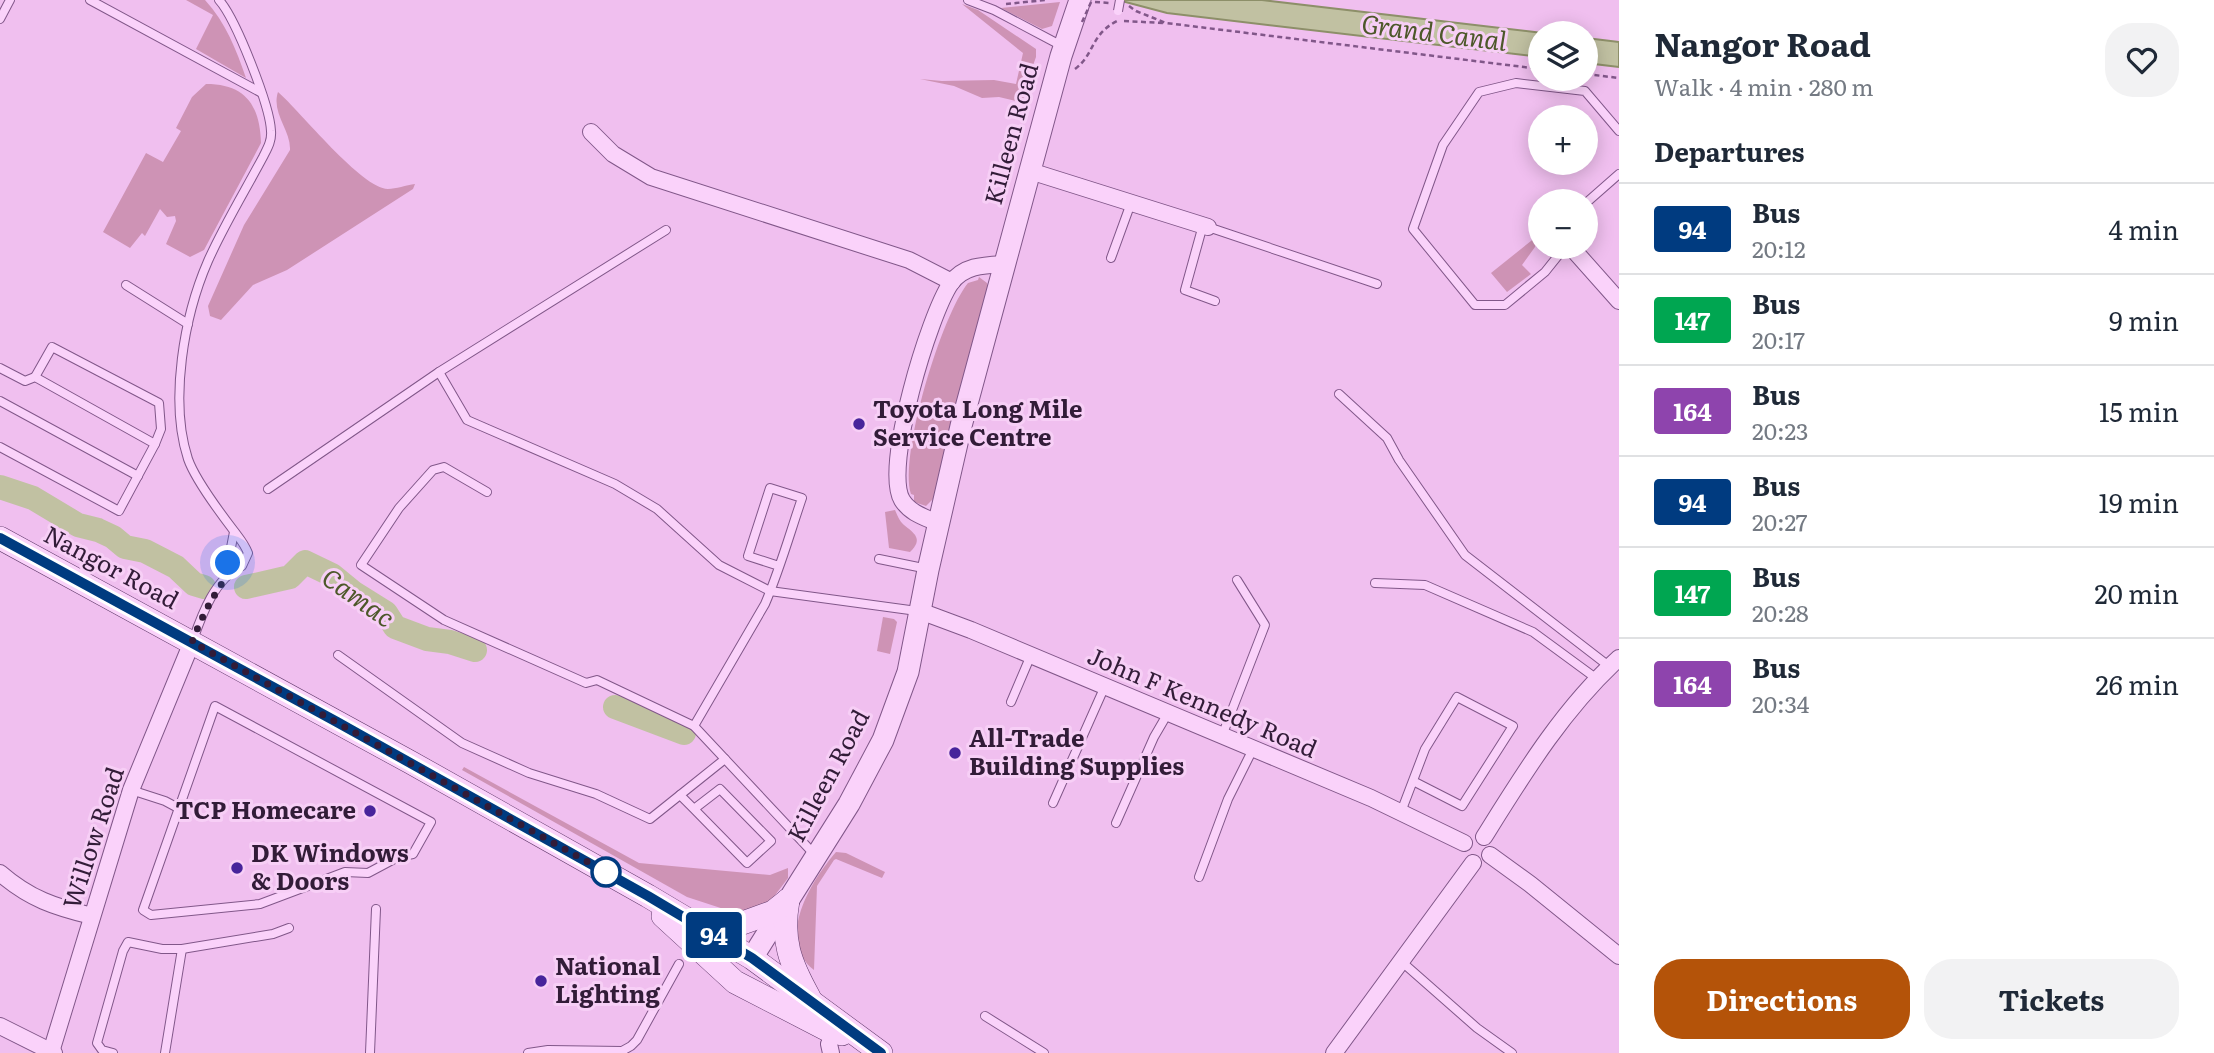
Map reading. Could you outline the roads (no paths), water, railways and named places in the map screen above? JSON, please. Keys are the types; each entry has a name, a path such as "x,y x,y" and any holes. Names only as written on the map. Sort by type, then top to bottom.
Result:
{"main road":[{"name":"Nangor Road","path":"0,538 192,642 691,921 752,958 875,1048"},
{"path":"648,896 668,923 735,982 828,1030 875,1048"},
{"path":"691,921 737,925 773,912 788,900"},
{"path":"788,900 784,922 786,944 795,972 811,1001"}],"street":[{"name":"Killeen Road","path":"752,958 849,804 883,740 908,672 928,569 961,426 1063,47 1079,13"},
{"path":"591,132 613,154 651,177 909,260 952,282"},
{"path":"1030,171 1206,226"},
{"path":"1582,259 1619,301"},
{"path":"938,523 910,510 901,498 898,481 904,416 935,319 952,282 973,266 1004,264"},
{"name":"John F Kennedy Road","path":"920,611 1031,655 1401,812 1464,843"},
{"name":"Willow Road","path":"53,1052 131,790 192,642"},
{"path":"1484,837 1560,719 1614,662"},
{"path":"1472,836 1484,837 1491,846 1490,855 1483,862 1473,863 1464,855 1464,843 1472,836"},
{"path":"1490,855 1619,956"},
{"path":"1335,1053 1473,863"},
{"path":"0,873 31,897 92,916"},
{"path":"0,1026 53,1052"}],"lane":[{"path":"0,19 10,0"},
{"path":"90,0 260,92"},
{"path":"192,642 201,617 216,590 231,571 242,566 248,553 244,541 234,532 192,467 182,431 179,394 188,324 208,262 270,143 269,122 260,92 235,23 219,0"},
{"path":"968,0 994,9 1063,47"},
{"path":"1117,21 1120,0"},
{"path":"1555,259 1545,272 1505,305 1475,305 1413,229 1443,145 1479,92 1516,83 1585,91 1619,131"},
{"path":"1598,192 1619,174"},
{"path":"1111,258 1131,203"},
{"path":"1215,301 1185,290 1206,226 1377,284"},
{"path":"268,489 439,372 666,230"},
{"path":"126,285 188,324"},
{"path":"0,368 25,381 35,377 52,347 159,403 161,429 119,511 0,447"},
{"path":"439,372 467,420 615,484 657,509 719,565 771,591 920,611"},
{"path":"35,377 155,444"},
{"path":"1339,394 1387,438 1399,460 1465,555 1614,662"},
{"path":"0,401 138,476"},
{"path":"487,492 444,467 433,470 398,508 361,565 444,620 586,683 597,680 694,726 816,856"},
{"path":"694,726 771,591 802,498 770,488 748,556 779,566"},
{"path":"231,571 228,563 234,532"},
{"path":"879,559 928,569"},
{"path":"1222,736 1265,625 1237,580"},
{"path":"1375,583 1425,585 1533,632 1597,679"},
{"path":"338,655 462,743 529,773 596,794 650,819 725,759"},
{"path":"1011,702 1031,655"},
{"path":"1053,803 1105,686"},
{"path":"1401,812 1413,780 1425,749 1457,697 1513,726 1462,806 1413,780"},
{"path":"215,706 431,822 413,854 398,857 368,873 345,872 260,904 151,915 142,910 178,808 215,706"},
{"path":"1116,823 1168,713"},
{"path":"1199,877 1228,799 1252,749"},
{"path":"680,795 747,863 771,841 720,789 694,809"},
{"path":"131,790 178,808"},
{"path":"370,1053 376,909"},
{"path":"113,1053 102,1050 97,1043 125,944 133,942 162,949 182,949 273,934 289,928"},
{"path":"165,1053 182,949"},
{"path":"1402,962 1477,1028 1512,1053"},
{"path":"528,1053 548,1050 622,1051 631,1046 637,1040 679,964"},
{"path":"985,1016 1044,1053"}],"water":[{"name":"Grand Canal","path":"1118,0 1262,0 1528,31 1528,56 1167,13"},
{"path":"1598,39 1619,42 1619,67 1598,64"}],"waterway":[{"name":"Camac","path":"0,487 33,498 78,525 113,537 125,547 145,551 176,567 194,584 204,587"},
{"name":"Camac","path":"246,587 290,577 305,562 332,575 386,613 395,627 427,639 450,642 475,650"},
{"name":"Camac","path":"615,707 684,733"}],"place":[{"name":"Toyota Long Mile Service Centre","path":"859,424"},
{"name":"All-Trade Building Supplies","path":"955,753"},
{"name":"TCP Homecare","path":"370,811"},
{"name":"DK Windows & Doors","path":"237,868"},
{"name":"National Lighting","path":"541,981"}]}
